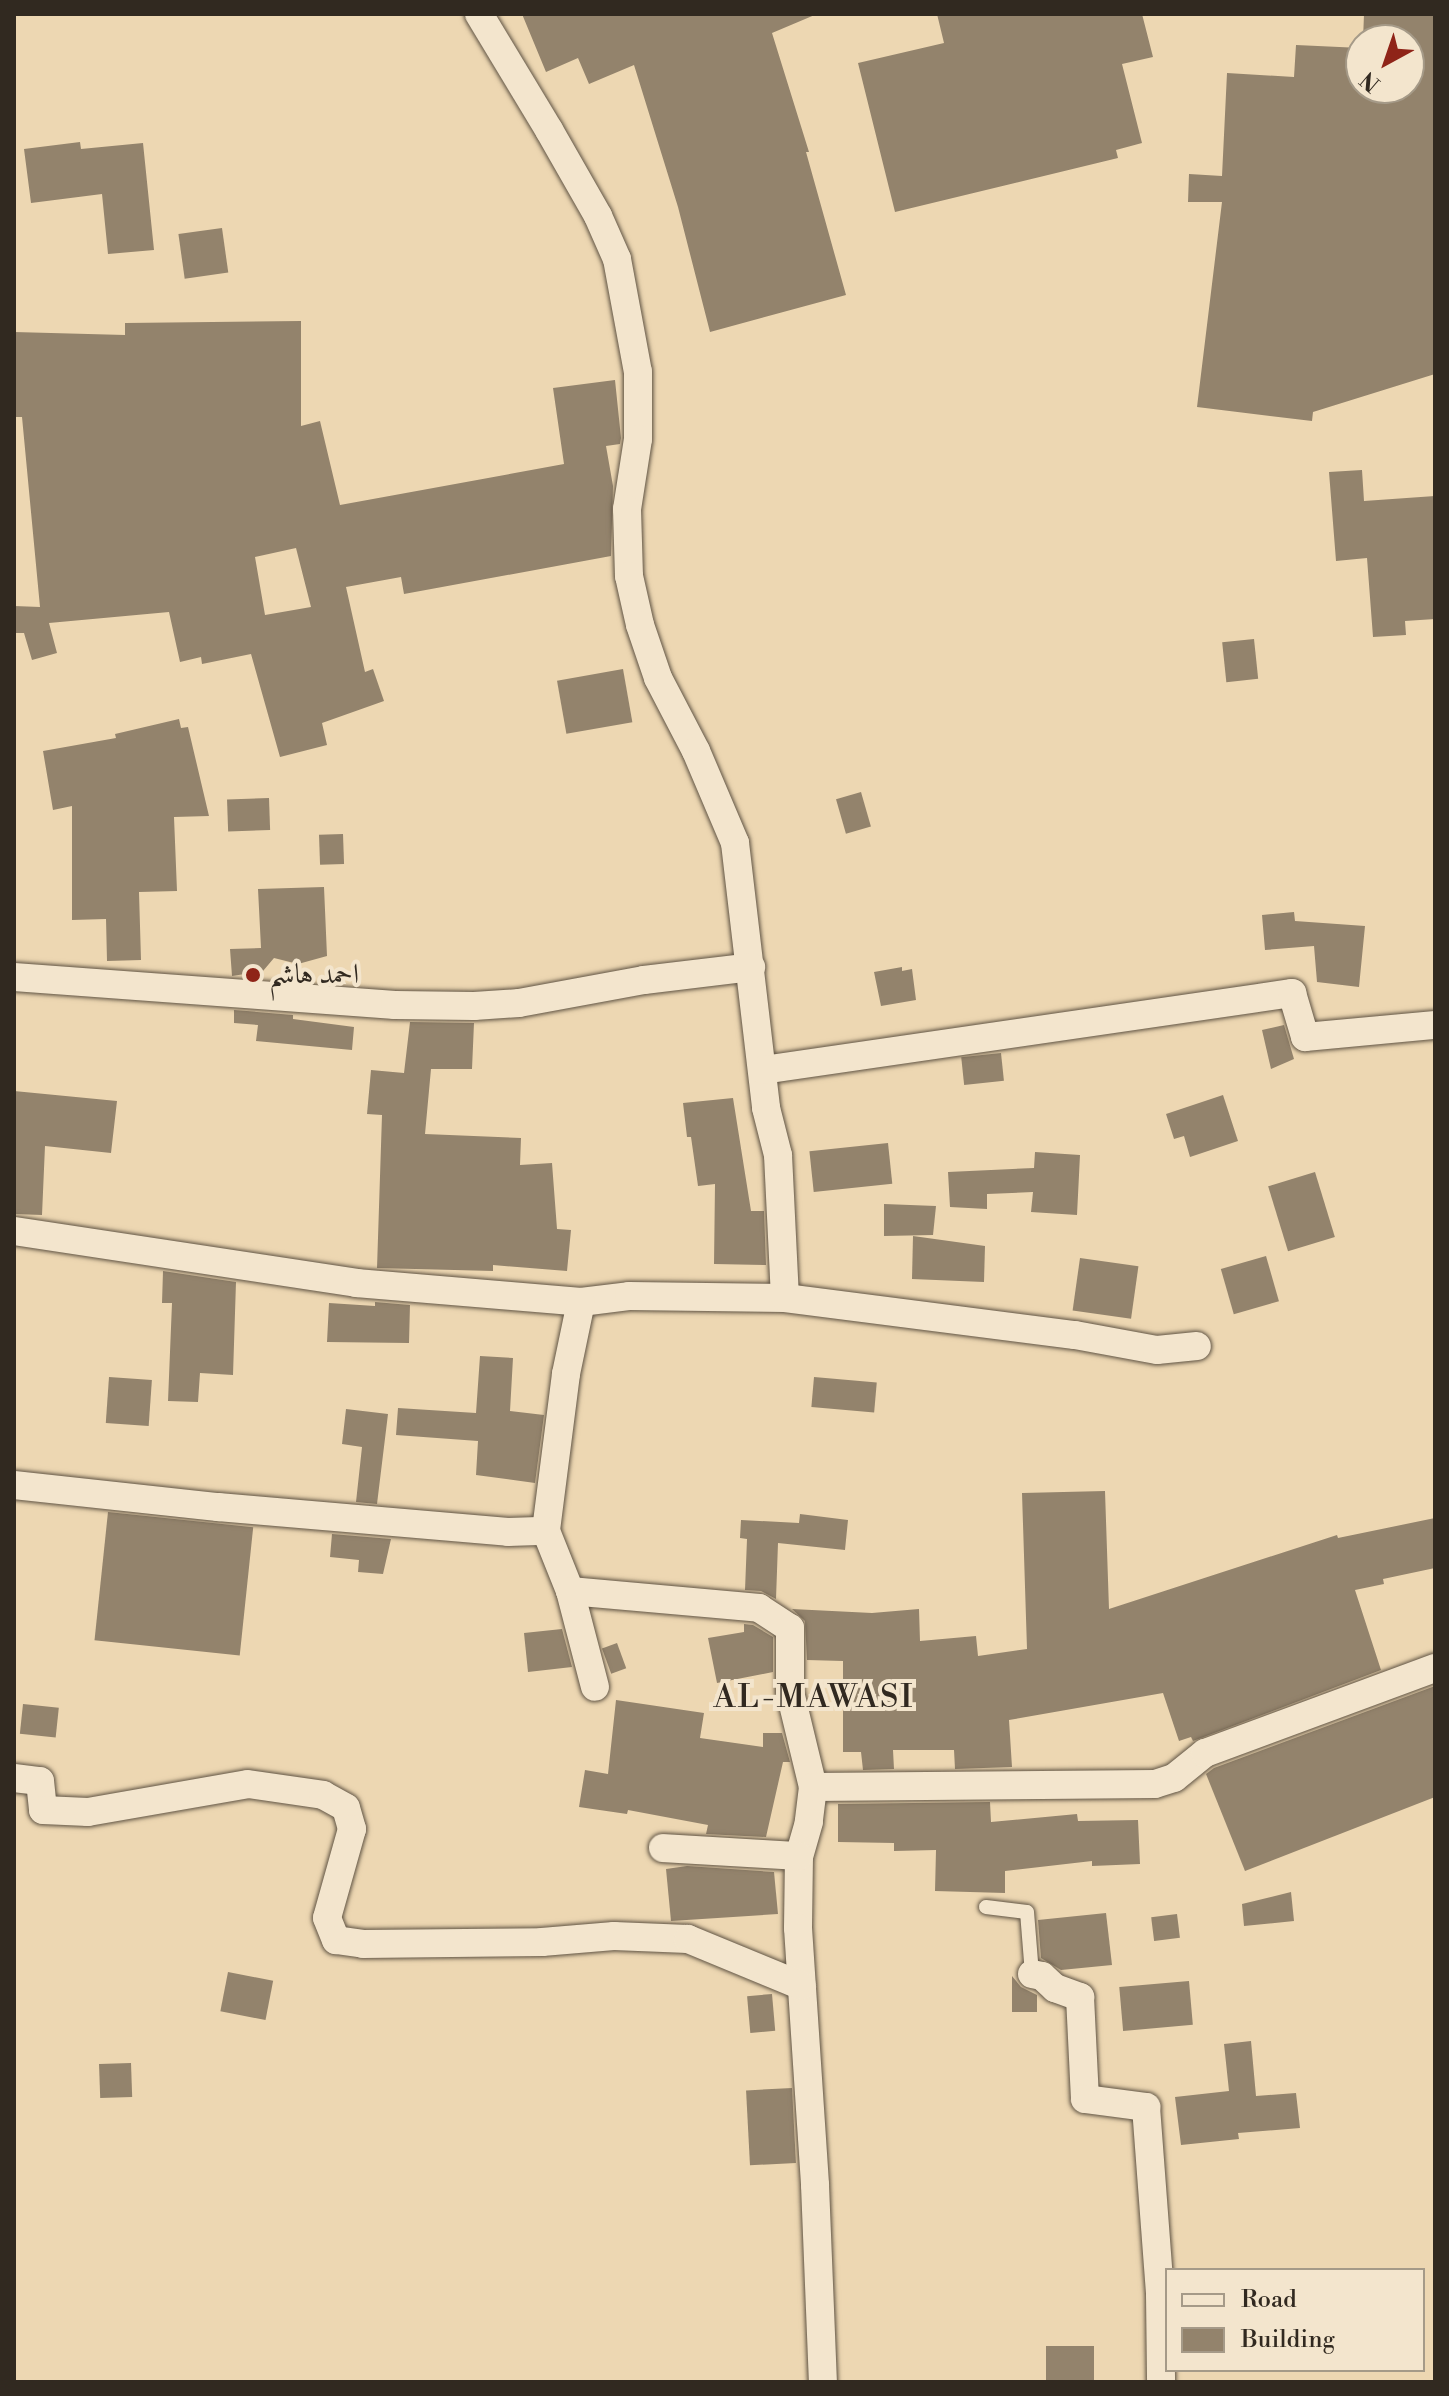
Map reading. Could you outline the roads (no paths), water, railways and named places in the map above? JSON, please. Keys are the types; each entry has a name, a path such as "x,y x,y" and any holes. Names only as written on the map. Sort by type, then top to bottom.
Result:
{"street":[{"path":"479,14 563,154 617,259 638,372 638,439 627,509 629,576 640,625 658,678 696,751 735,843 763,1070 779,1167 785,1298"},
{"path":"14,977 395,1005 474,1006 519,1003 644,980 751,967"},
{"path":"763,1070 1292,993 1305,1037 1435,1025"},
{"path":"14,1231 356,1283 581,1302 629,1296 785,1298 1075,1335 1157,1350 1197,1346"},
{"path":"581,1302 566,1374 546,1531 570,1591 595,1687"},
{"path":"14,1485 218,1507 508,1532 546,1531"},
{"path":"570,1591 759,1608 774,1614 790,1628 790,1692 813,1787 809,1822 799,1856 802,1986 823,2382"},
{"path":"813,1787 1155,1784 1174,1778 1205,1753 1435,1668"},
{"path":"14,1778 40,1781 43,1810 88,1812 248,1784 323,1795 346,1808 352,1829 327,1918 336,1940 363,1944 542,1942 614,1936 688,1939 802,1986"},
{"path":"663,1848 799,1856"},
{"path":"1032,1974 1042,1976 1055,1988 1080,1997 1085,2099 1146,2107 1160,2294 1161,2382"}],"lane":[{"path":"986,1907 1027,1912 1032,1974"}],"place":[{"name":"احمد هاشم","path":"253,975"}],"district":[{"name":"AL-MAWASI","path":"814,1697"}]}
